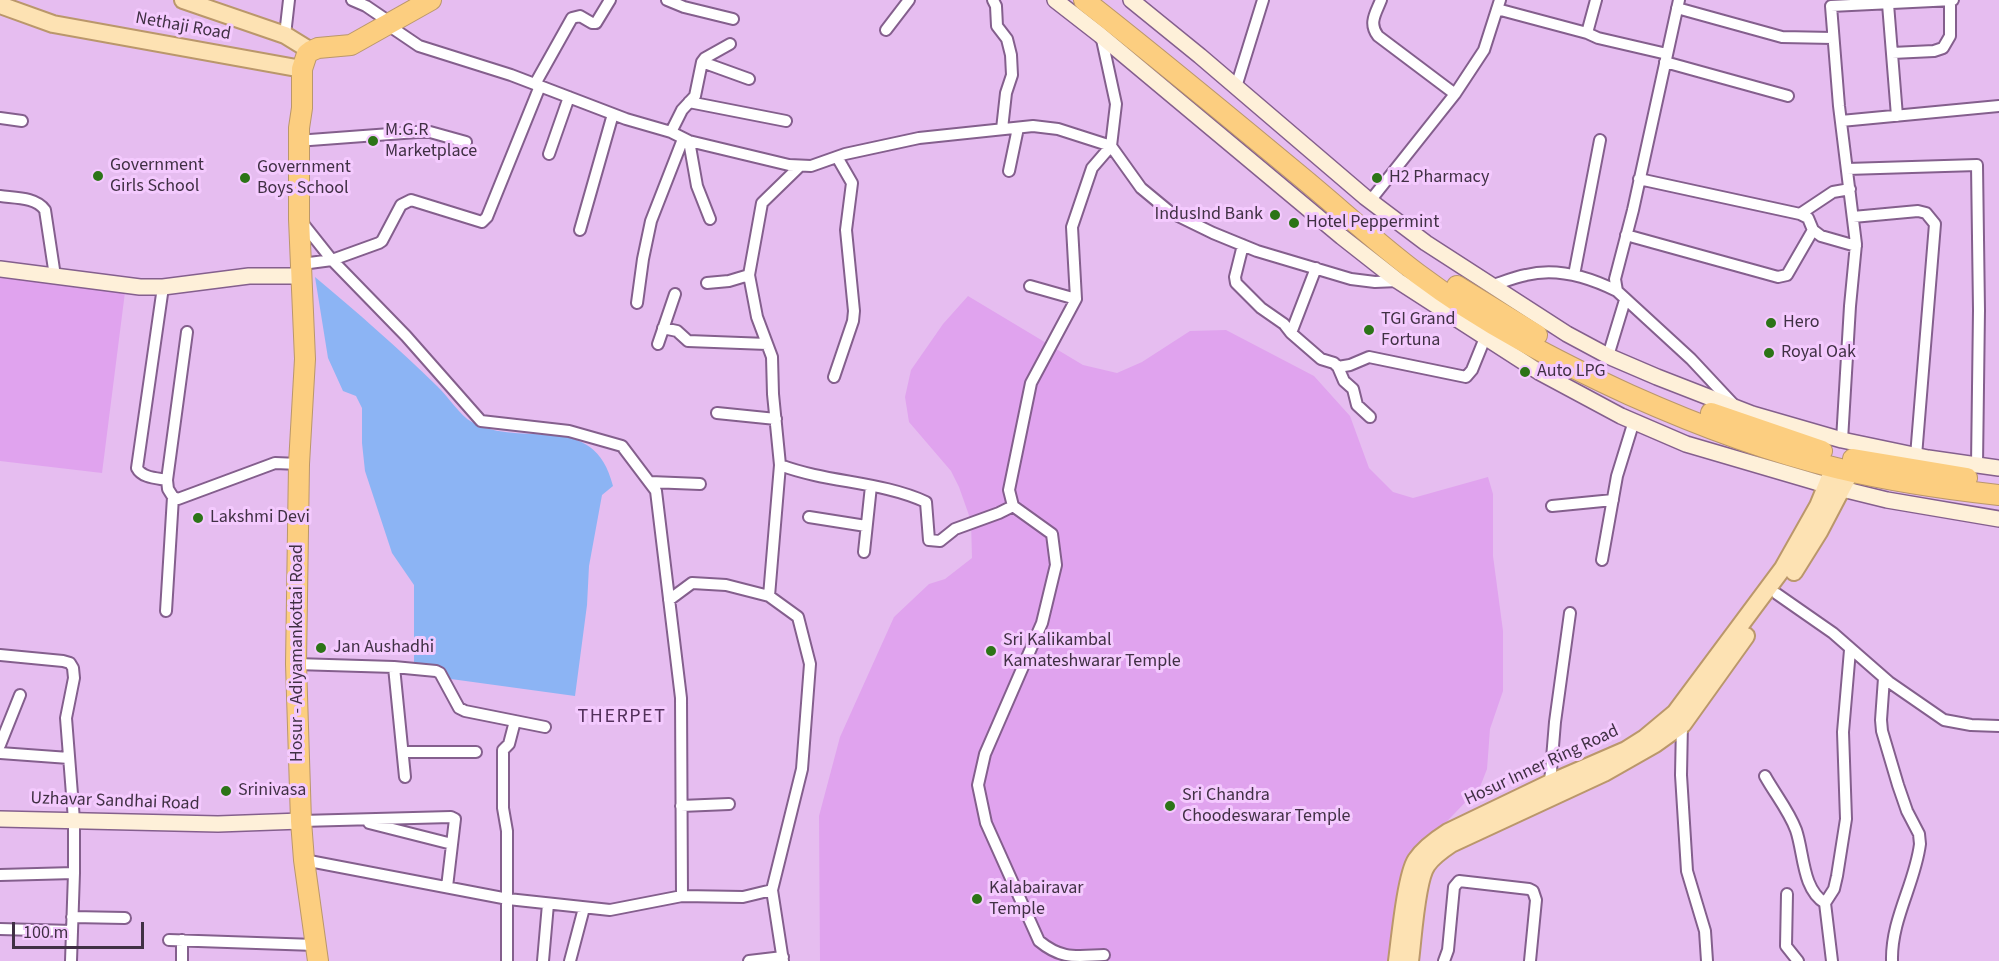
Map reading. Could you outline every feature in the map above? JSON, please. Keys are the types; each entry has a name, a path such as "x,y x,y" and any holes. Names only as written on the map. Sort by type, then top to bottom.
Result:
{"highway":[{"path":"299,43 318,48 351,45 431,0"},
{"path":"1084,0 1231,118 1418,274 1473,312 1538,350 1671,413 1839,478 1915,484 1999,495"},
{"path":"1106,0 1447,280 1551,344 1592,365 1671,399 1820,450 1859,460 1999,482"},
{"path":"297,68 307,54 299,43"},
{"name":"Hosur - Adiyamankottai Road","path":"297,68 292,108 304,134 299,219 303,270 305,359 299,464 296,664 301,821 317,953"}],"main road":[{"path":"183,0 299,43"},
{"name":"Nethaji Road","path":"0,5 53,24 297,68"},
{"name":"Hosur Inner Ring Road","path":"1410,961 1420,879 1426,866 1435,855 1451,844 1646,751 1679,718 1777,594 1814,541 1839,478"},
{"name":"Hosur Inner Ring Road","path":"1397,961 1411,873 1417,858 1434,841 1448,832 1550,783 1626,750 1679,718 1783,568 1812,517 1839,478"}],"street":[{"path":"289,0 299,43"},
{"path":"352,0 366,6 419,46 538,85 613,114 671,132 686,140 789,165 811,166 837,157 919,138 1033,126 1058,129 1111,146 1142,188 1170,212 1243,245 1351,279 1375,282 1398,281"},
{"path":"0,269 140,287 163,286 303,270 332,260 379,243 405,201 482,222 491,207 538,85 572,18 580,16 596,23 610,0"},
{"path":"667,0 684,7 733,19"},
{"path":"886,30 909,0"},
{"path":"993,0 996,6 997,26 1007,39 1011,55 1012,75 1006,93 1002,129"},
{"path":"1055,0 1341,237 1398,281 1539,372 1634,421 1686,444 1839,478 1887,500 1999,519"},
{"path":"1131,0 1370,201 1426,243 1567,334 1608,356 1737,408 1842,440 1916,456 1999,468"},
{"path":"1236,87 1263,0"},
{"path":"1381,0 1372,21 1378,36 1455,94"},
{"path":"1587,33 1596,0"},
{"path":"1842,440 1856,246 1830,3 1888,4 1952,0 1950,36 1943,48 1934,51 1892,53"},
{"path":"1370,201 1455,94 1484,50 1499,4 1598,38 1788,96"},
{"path":"1617,291 1615,279 1678,4 1782,37 1833,38"},
{"path":"1888,4 1897,116"},
{"path":"1100,35 1116,104 1111,146 1092,168 1072,227 1076,299 1031,383 1009,490 1013,506 1052,534 1056,565 1042,623 985,754 978,785 986,824 1039,941 1052,951 1068,956 1104,956"},
{"path":"671,132 682,110 695,96 702,62 730,44"},
{"path":"702,62 750,79"},
{"path":"549,154 569,97"},
{"path":"689,102 786,121"},
{"path":"1841,122 1999,106"},
{"path":"580,230 613,114"},
{"path":"0,118 22,121"},
{"path":"1009,171 1018,128"},
{"path":"304,134 430,132 466,142"},
{"path":"686,140 697,186 710,219"},
{"path":"637,303 642,259 651,221 686,140"},
{"path":"1574,275 1600,140"},
{"path":"834,376 853,321 854,311 846,230 852,183 837,157"},
{"path":"1847,169 1977,165 1979,310 1977,465"},
{"path":"770,596 780,465 772,357 757,317 749,275 762,203 800,166"},
{"path":"1639,179 1800,214 1808,218 1813,230 1821,236 1856,246"},
{"path":"1800,214 1833,192 1850,189"},
{"path":"0,196 31,200 41,204 45,210 55,276"},
{"path":"1853,217 1918,211 1926,213 1935,224 1916,456"},
{"path":"299,219 332,260 406,336 481,421 569,431 622,446 656,491 681,698 682,896"},
{"path":"1626,235 1778,277 1787,275 1813,230"},
{"path":"1243,245 1235,277 1236,283 1321,359 1334,363 1344,381 1353,389 1357,405 1370,417"},
{"path":"1291,333 1316,268"},
{"path":"1491,286 1528,274 1554,273 1574,275 1617,291 1691,359 1737,408"},
{"path":"707,283 729,281 749,275"},
{"path":"163,286 137,468 143,475 167,480"},
{"path":"1030,286 1076,299"},
{"path":"658,344 675,294"},
{"path":"1608,356 1625,300"},
{"path":"663,328 677,331 688,341 767,344"},
{"path":"166,611 172,497 167,480 187,332"},
{"path":"1338,367 1369,357 1466,377 1472,370 1485,338"},
{"path":"717,413 776,419"},
{"path":"1602,560 1617,476 1634,421"},
{"path":"172,497 178,498 275,463 299,464"},
{"path":"780,465 796,471 890,489 926,502 930,540 940,541 955,529 1013,506"},
{"path":"650,482 700,484"},
{"path":"864,552 871,486"},
{"path":"1552,506 1613,500"},
{"path":"809,517 866,526"},
{"path":"669,600 692,583 726,585 770,596 798,617 810,664 802,769 772,890 783,959 749,961"},
{"path":"1777,594 1833,633 1884,678 1944,720 1971,725 1999,726"},
{"path":"1550,783 1570,613"},
{"path":"1832,961 1825,903 1834,890 1846,819 1843,732 1850,650"},
{"path":"0,655 63,661 70,663 73,668 74,678 66,718 74,820 70,961"},
{"path":"296,664 394,667 436,671 440,673 459,708 545,727"},
{"path":"394,667 405,777"},
{"path":"1884,678 1882,731 1907,811 1919,834 1920,844 1894,935 1892,961"},
{"path":"0,745 20,695"},
{"path":"1679,718 1687,872 1704,931 1707,961"},
{"path":"507,961 507,831 502,808 502,750 509,744 515,721"},
{"path":"403,752 476,752"},
{"path":"0,753 69,758"},
{"path":"1765,776 1796,829 1811,888 1825,903"},
{"path":"681,806 729,804"},
{"path":"301,821 451,817 456,823 447,887"},
{"name":"Uzhavar Sandhai Road","path":"0,819 218,824 301,821"},
{"path":"354,819 452,844"},
{"path":"304,860 508,899 610,910 682,896 743,897 772,890"},
{"path":"0,875 74,873"},
{"path":"1444,961 1448,950 1454,887 1459,881 1533,891 1536,900 1530,961"},
{"path":"1787,894 1786,946 1798,961"},
{"path":"543,961 548,904"},
{"path":"570,961 584,908"},
{"path":"72,917 125,918"},
{"path":"0,929 72,931"},
{"path":"169,940 317,953"},
{"path":"182,940 182,961"}],"shaded area":[{"path":"0,274 125,292 102,473 0,461"},
{"path":"968,296 1083,365 1117,373 1142,362 1190,331 1226,330 1314,376 1350,416 1369,468 1393,492 1413,498 1488,477 1493,494 1493,556 1503,631 1503,691 1490,729 1487,769 1480,787 1403,867 1399,914 1390,961 820,961 819,816 840,737 894,617 929,584 945,579 972,558 971,521 959,487 951,471 909,422 905,397 911,370 943,324"}],"water":[{"path":"315,277 407,358 472,422 492,430 554,435 573,439 590,447 604,462 613,486 602,495 589,566 587,605 575,696 451,679 414,664 414,585 392,553 365,471 362,408 356,396 343,391 328,358"}],"place":[{"name":"M.G.R Marketplace","path":"373,141"},
{"name":"Government Girls School","path":"98,176"},
{"name":"Government Boys School","path":"245,178"},
{"name":"H2 Pharmacy","path":"1377,178"},
{"name":"IndusInd Bank","path":"1275,215"},
{"name":"Hotel Peppermint","path":"1294,223"},
{"name":"Hero","path":"1771,323"},
{"name":"TGI Grand Fortuna","path":"1369,330"},
{"name":"Royal Oak","path":"1769,353"},
{"name":"Auto LPG","path":"1525,372"},
{"name":"Lakshmi Devi","path":"198,518"},
{"name":"Jan Aushadhi","path":"321,648"},
{"name":"Sri Kalikambal Kamateshwarar Temple","path":"991,651"},
{"name":"Srinivasa","path":"226,791"},
{"name":"Sri Chandra Choodeswarar Temple","path":"1170,806"},
{"name":"Kalabairavar Temple","path":"977,899"}],"district":[{"name":"THERPET","path":"622,718"}]}
